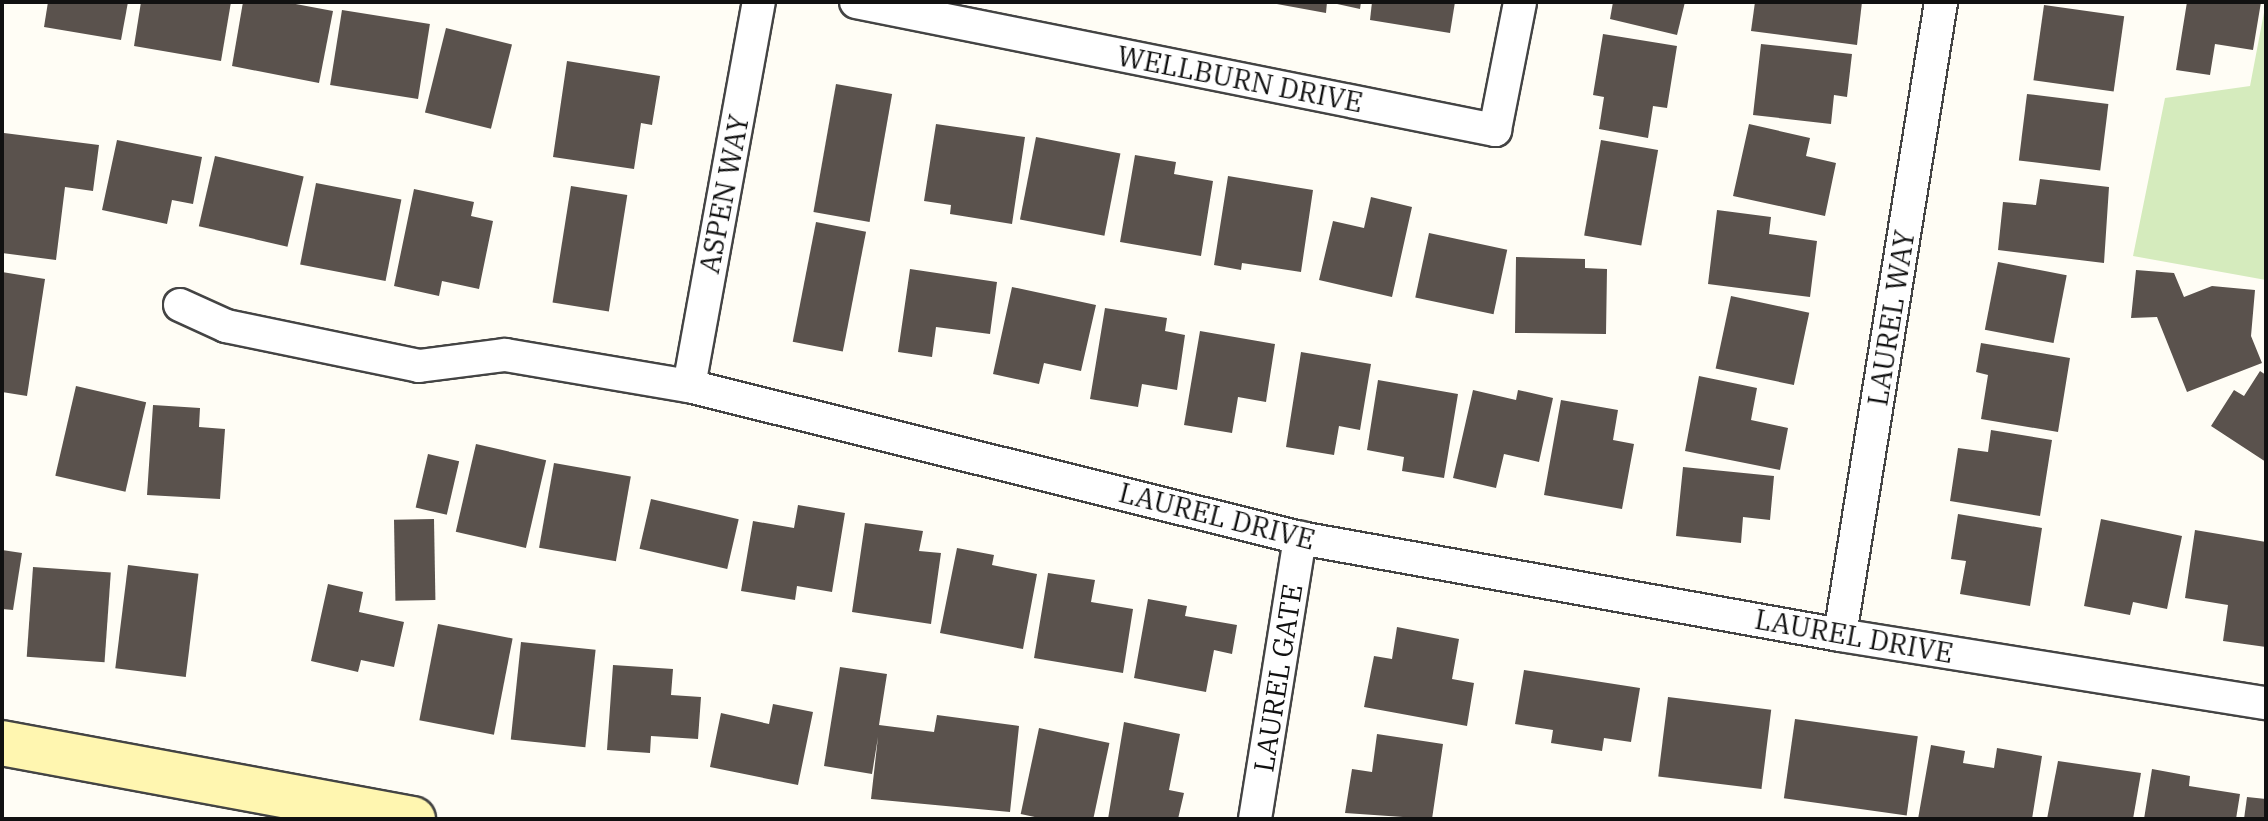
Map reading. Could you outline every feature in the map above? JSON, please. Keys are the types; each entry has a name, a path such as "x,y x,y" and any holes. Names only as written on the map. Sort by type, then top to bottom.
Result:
{"street":[{"name":"ASPEN WAY","path":"689,386 759,2"},
{"name":"WELLBURN DRIVE","path":"856,2 1495,130 1520,2"},
{"name":"LAUREL WAY","path":"1840,635 1941,2"},
{"name":"LAUREL DRIVE","path":"180,305 226,326 419,366 505,355 689,386 1300,538 1840,635 2266,703"},
{"name":"LAUREL GATE","path":"1255,819 1300,538"},
{"path":"2,743 413,819"}],"green space":[{"path":"2266,2 2266,280 2133,256 2165,98 2250,86"}],"building":[{"path":"48,2 128,2 121,40 44,27"},
{"path":"141,2 231,2 221,61 134,46"},
{"path":"243,2 285,2 333,11 319,83 232,66"},
{"path":"1266,2 1327,2 1326,13"},
{"path":"1328,2 1361,2 1360,9"},
{"path":"1372,2 1455,2 1450,33 1370,20"},
{"path":"1613,2 1685,2 1677,35 1610,19"},
{"path":"1755,2 1862,2 1857,45 1751,31"},
{"path":"2187,2 2261,2 2253,50 2215,44 2210,75 2176,70"},
{"path":"2044,5 2124,16 2114,92 2033,80"},
{"path":"342,10 430,24 418,99 330,85"},
{"path":"446,28 512,44 491,129 425,112"},
{"path":"1603,34 1677,46 1667,108 1653,106 1648,138 1599,129 1604,97 1593,95"},
{"path":"1761,44 1852,54 1847,97 1834,95 1831,124 1753,115"},
{"path":"567,61 660,76 652,125 641,123 634,169 553,157"},
{"path":"836,84 892,94 870,222 813,212"},
{"path":"2027,94 2108,104 2100,170 2019,161"},
{"path":"936,124 1025,137 1012,224 950,214 951,205 924,201"},
{"path":"1749,124 1810,138 1806,156 1836,163 1825,216 1733,196"},
{"path":"4,133 99,145 93,191 65,187 56,260 2,253"},
{"path":"1036,137 1120,153 1104,236 1020,219"},
{"path":"117,140 202,157 193,204 172,200 167,224 102,210"},
{"path":"1601,140 1658,150 1641,246 1584,236"},
{"path":"1135,155 1176,162 1174,174 1213,181 1201,256 1120,242"},
{"path":"215,156 304,176 287,247 199,226"},
{"path":"1228,176 1313,190 1301,272 1242,263 1241,270 1214,265"},
{"path":"2040,179 2109,187 2104,263 1998,250 2003,202 2036,205"},
{"path":"316,183 401,200 386,281 300,264"},
{"path":"571,186 627,195 609,311 553,303"},
{"path":"414,189 474,202 471,216 493,221 479,289 442,281 439,296 394,286"},
{"path":"1371,197 1412,207 1392,297 1319,280 1333,221 1364,228"},
{"path":"1717,210 1771,217 1769,234 1817,241 1810,297 1708,284"},
{"path":"816,222 866,232 843,351 793,342"},
{"path":"1429,233 1507,250 1494,314 1415,298"},
{"path":"1516,257 1585,259 1585,268 1607,269 1606,334 1515,333"},
{"path":"1998,262 2067,275 2054,343 1985,330"},
{"path":"910,269 997,282 990,334 936,327 932,357 898,352"},
{"path":"2136,270 2174,273 2184,297 2212,286 2255,290 2251,336 2262,363 2187,392 2157,317 2131,318"},
{"path":"2,272 45,279 27,396 2,392"},
{"path":"1012,287 1096,305 1081,371 1044,363 1039,384 993,374"},
{"path":"1731,296 1809,313 1794,385 1716,368"},
{"path":"1105,308 1167,318 1165,331 1185,335 1177,390 1142,384 1138,407 1090,399"},
{"path":"1200,331 1275,344 1266,402 1238,397 1232,433 1184,425"},
{"path":"1981,343 2070,358 2058,432 1981,419 1988,375 1976,372"},
{"path":"1301,352 1371,364 1360,430 1339,426 1334,455 1286,447"},
{"path":"2260,371 2266,375 2266,462 2211,426 2234,390 2244,396"},
{"path":"1699,376 1757,388 1751,420 1788,428 1780,470 1685,451"},
{"path":"1378,380 1458,394 1444,478 1402,471 1404,457 1367,450"},
{"path":"76,386 146,402 125,492 55,476"},
{"path":"1473,390 1516,400 1518,390 1553,398 1539,462 1504,454 1496,488 1453,478"},
{"path":"1561,400 1618,410 1613,440 1634,444 1622,509 1544,495"},
{"path":"153,405 200,408 199,427 225,429 220,499 147,495"},
{"path":"1991,430 2052,440 2040,516 1950,501 1958,448 1988,452"},
{"path":"476,444 546,460 526,548 456,532"},
{"path":"428,454 459,461 447,515 416,508"},
{"path":"554,463 631,477 616,561 539,548"},
{"path":"1683,467 1774,476 1770,520 1743,517 1741,543 1676,536"},
{"path":"651,499 739,519 727,569 640,549"},
{"path":"798,505 845,513 832,592 797,586 795,600 741,591 753,521 794,528"},
{"path":"1958,514 2042,528 2030,606 1960,594 1966,561 1951,559"},
{"path":"434,519 435,600 395,601 394,520"},
{"path":"2101,519 2182,536 2167,609 2133,602 2130,615 2084,606"},
{"path":"865,523 923,531 919,551 941,553 931,624 852,612"},
{"path":"2195,530 2266,542 2266,647 2223,641 2228,605 2185,598"},
{"path":"957,548 994,555 992,565 1037,574 1023,649 940,633"},
{"path":"2,550 22,553 13,610 2,609"},
{"path":"128,565 198,574 186,677 115,668"},
{"path":"33,567 111,572 105,662 27,657"},
{"path":"1048,573 1095,580 1091,602 1133,609 1123,673 1034,658"},
{"path":"328,584 363,592 359,612 404,622 394,667 361,660 358,672 311,661"},
{"path":"1148,599 1187,606 1185,616 1237,625 1232,654 1214,650 1206,692 1134,678"},
{"path":"438,624 513,639 494,735 419,720"},
{"path":"1397,627 1459,639 1452,679 1474,683 1467,726 1364,707 1374,656 1392,659"},
{"path":"521,642 596,650 585,747 511,739"},
{"path":"613,665 673,669 671,695 701,697 698,739 651,736 650,753 607,750"},
{"path":"840,667 887,674 879,725 934,732 937,715 1019,726 1010,812 871,799 878,737 872,774 824,766"},
{"path":"1524,670 1640,688 1631,742 1604,738 1602,751 1551,743 1553,730 1515,724"},
{"path":"1668,697 1771,710 1761,789 1658,776"},
{"path":"773,704 813,712 798,785 710,767 721,713 769,724"},
{"path":"1795,719 1918,736 1907,815 1784,798"},
{"path":"1124,722 1180,734 1169,790 1184,793 1178,819 1108,819"},
{"path":"1039,728 1109,743 1093,819 1044,819 1021,814"},
{"path":"1377,734 1443,744 1432,819 1345,813 1352,769 1372,772"},
{"path":"1931,745 1965,751 1963,763 1994,768 1997,748 2042,756 2032,819 1918,819"},
{"path":"2058,761 2141,773 2133,819 2047,819"},
{"path":"2152,769 2190,776 2189,786 2240,794 2236,819 2144,819"},
{"path":"2247,797 2266,799 2266,819 2244,819"}]}
